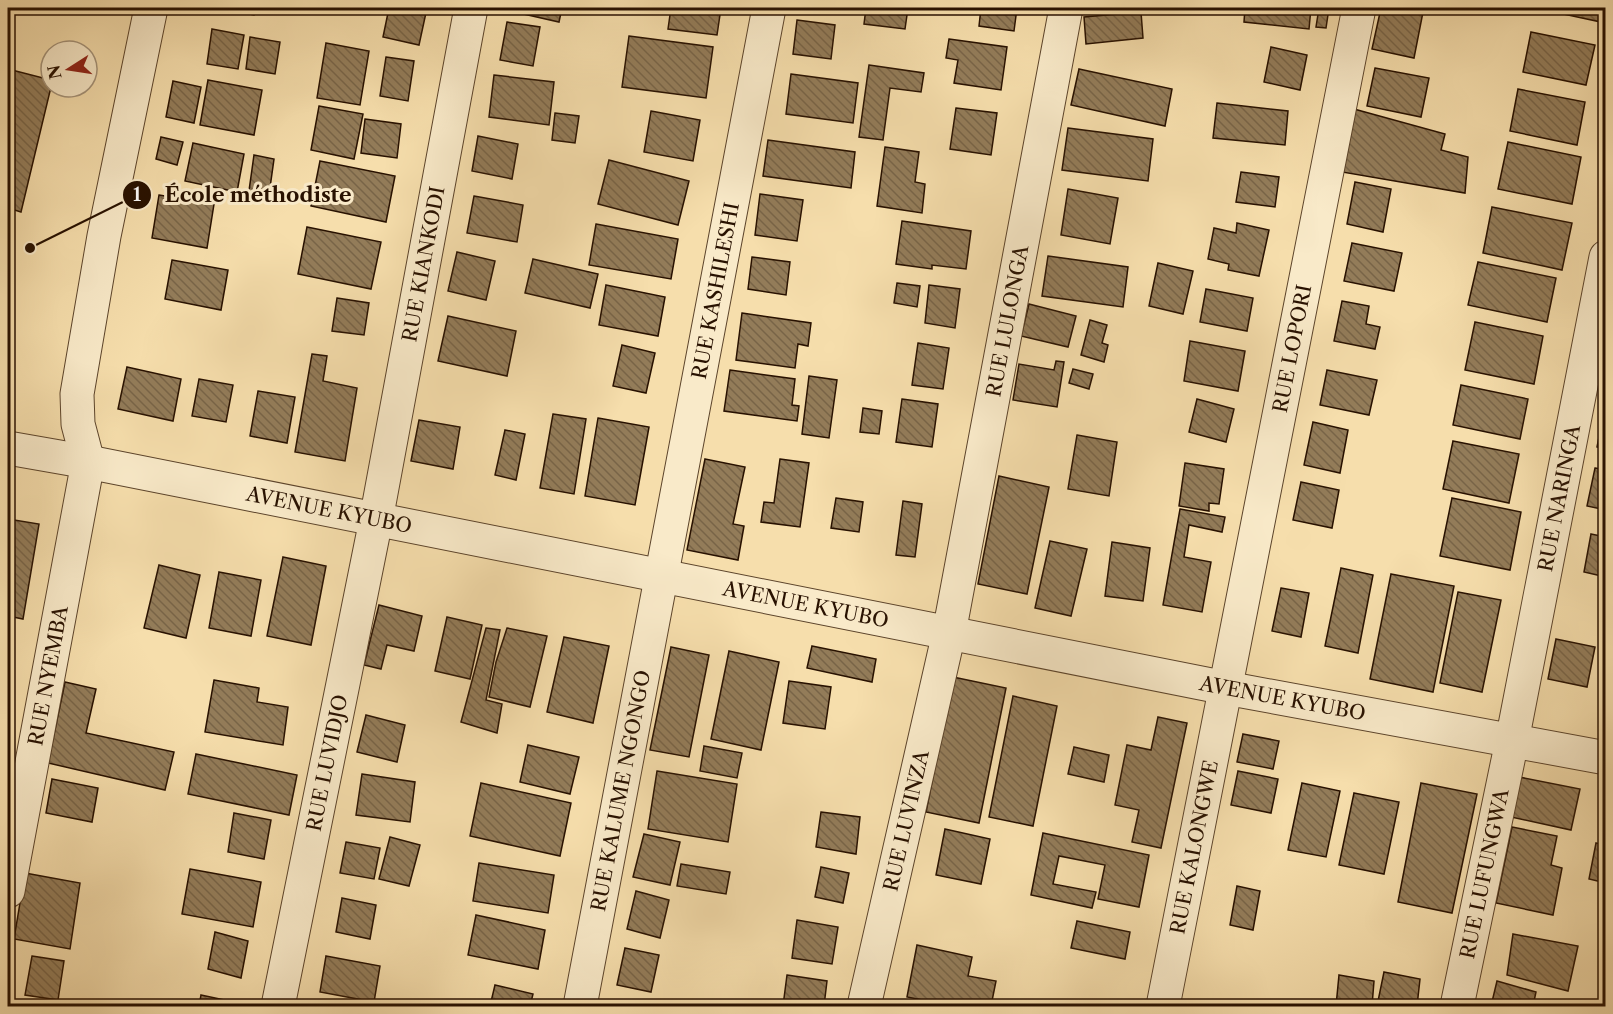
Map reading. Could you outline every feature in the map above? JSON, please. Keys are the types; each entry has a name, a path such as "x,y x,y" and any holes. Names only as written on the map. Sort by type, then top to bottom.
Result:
{"street":[{"path":"88,462 78,424 76,394 104,236 151,8"},
{"name":"RUE KIANKODI","path":"376,520 471,8"},
{"name":"RUE KASHILESHI","path":"661,575 769,8"},
{"name":"RUE LULONGA","path":"949,633 1066,8"},
{"name":"RUE LOPORI","path":"1226,688 1359,8"},
{"name":"RUE NARINGA","path":"1512,741 1605,256"},
{"name":"AVENUE KYUBO","path":"8,448 1226,688 1605,758"},
{"name":"RUE NYEMBA","path":"8,891 88,462"},
{"name":"RUE LUVIDJO","path":"278,1006 376,520"},
{"name":"RUE KALUME NGONGO","path":"580,1006 661,575"},
{"name":"RUE LUVINZA","path":"864,1006 949,633"},
{"name":"RUE KALONGWE","path":"1163,1006 1226,688"},
{"name":"RUE LUFUNGWA","path":"1457,1006 1512,741"}],"building":[{"path":"219,8 256,8 254,15"},
{"path":"389,8 427,8 419,45 383,37"},
{"path":"506,8 562,8 559,22 506,10"},
{"path":"562,8 579,8 578,12"},
{"path":"671,8 721,8 717,35 668,29"},
{"path":"866,8 908,8 905,29 864,24"},
{"path":"981,8 1017,8 1014,31 979,26"},
{"path":"1245,8 1311,8 1309,29 1244,22"},
{"path":"1319,8 1329,8 1326,28 1316,27"},
{"path":"1381,8 1402,8 1423,12 1414,58 1372,49"},
{"path":"1564,8 1604,8 1601,22 1563,14"},
{"path":"1141,12 1143,38 1086,44 1084,17"},
{"path":"797,20 835,25 831,59 793,54"},
{"path":"507,22 540,27 533,66 500,60"},
{"path":"212,29 244,35 238,69 207,64"},
{"path":"1531,32 1595,45 1586,85 1523,72"},
{"path":"629,36 713,47 706,98 622,87"},
{"path":"250,37 280,42 275,74 246,69"},
{"path":"949,39 1007,47 1001,90 954,83 958,60 946,58"},
{"path":"326,43 369,51 360,105 317,98"},
{"path":"1271,47 1307,55 1300,90 1264,82"},
{"path":"386,57 414,61 408,101 380,96"},
{"path":"869,65 924,73 921,92 890,88 883,140 859,137"},
{"path":"1375,68 1429,78 1421,117 1367,106"},
{"path":"8,69 39,77 39,99 48,99 21,212 8,208"},
{"path":"1079,69 1172,89 1165,126 1071,105"},
{"path":"791,74 858,83 853,123 786,114"},
{"path":"494,75 554,82 549,125 489,117"},
{"path":"208,80 262,90 254,135 200,125"},
{"path":"173,81 201,87 194,123 166,117"},
{"path":"1518,89 1585,102 1577,145 1510,131"},
{"path":"1217,103 1288,111 1285,145 1213,138"},
{"path":"319,106 363,114 354,159 311,150"},
{"path":"956,108 997,113 991,155 950,149"},
{"path":"1354,109 1445,134 1441,150 1468,157 1465,193 1342,172"},
{"path":"651,111 700,120 693,161 644,152"},
{"path":"555,113 579,116 575,143 552,140"},
{"path":"365,119 401,124 397,158 361,153"},
{"path":"1068,128 1153,139 1148,181 1062,170"},
{"path":"478,136 518,144 512,179 472,171"},
{"path":"161,137 183,142 177,165 156,159"},
{"path":"768,140 855,152 851,188 763,176"},
{"path":"1508,142 1581,157 1572,204 1498,189"},
{"path":"193,143 244,154 237,192 185,181"},
{"path":"885,147 919,152 915,182 925,184 922,213 877,206"},
{"path":"254,155 274,159 268,202 248,198"},
{"path":"609,160 689,181 678,225 598,204"},
{"path":"320,161 395,176 386,222 311,206"},
{"path":"1241,172 1279,177 1275,207 1236,202"},
{"path":"1355,182 1391,189 1383,232 1347,224"},
{"path":"1068,189 1118,198 1110,244 1061,235"},
{"path":"760,194 803,200 797,241 755,235"},
{"path":"159,195 214,204 207,248 152,238"},
{"path":"474,196 523,205 517,242 467,233"},
{"path":"1492,207 1572,223 1562,270 1483,253"},
{"path":"902,221 971,231 966,269 932,265 932,269 896,264"},
{"path":"1237,223 1269,230 1259,276 1228,270 1229,264 1208,259 1214,228 1236,233"},
{"path":"596,224 678,239 671,279 589,265"},
{"path":"307,227 381,242 371,289 298,274"},
{"path":"1352,243 1402,253 1394,291 1344,281"},
{"path":"457,252 495,261 486,300 448,291"},
{"path":"1048,256 1128,267 1123,307 1042,296"},
{"path":"752,257 790,262 786,295 748,289"},
{"path":"533,259 598,274 590,308 525,293"},
{"path":"172,260 228,270 221,310 165,299"},
{"path":"1478,262 1556,278 1547,322 1468,305"},
{"path":"1158,263 1193,271 1183,314 1149,306"},
{"path":"897,283 920,286 917,307 894,303"},
{"path":"606,285 665,297 658,336 599,325"},
{"path":"929,285 960,289 955,328 925,323"},
{"path":"1206,289 1253,298 1247,331 1200,322"},
{"path":"337,298 369,303 364,335 332,331"},
{"path":"1342,301 1369,306 1366,324 1380,327 1375,349 1334,341"},
{"path":"1029,304 1076,316 1068,347 1021,336"},
{"path":"742,313 811,323 808,346 798,344 795,368 736,360"},
{"path":"448,316 516,331 507,376 438,361"},
{"path":"1090,320 1107,325 1102,343 1108,345 1104,362 1081,355"},
{"path":"1475,322 1543,336 1534,384 1465,370"},
{"path":"1190,341 1245,351 1238,391 1184,381"},
{"path":"918,343 949,348 943,389 912,385"},
{"path":"622,345 655,353 646,393 613,386"},
{"path":"312,354 327,356 323,381 357,388 345,461 295,452"},
{"path":"1056,361 1064,362 1057,407 1013,400 1019,364 1054,370"},
{"path":"127,367 181,379 173,421 118,409"},
{"path":"1073,369 1093,374 1089,389 1069,383"},
{"path":"730,370 795,379 792,405 799,406 797,421 724,411"},
{"path":"1327,370 1377,380 1369,415 1320,405"},
{"path":"809,376 837,380 829,438 802,434"},
{"path":"199,379 233,385 226,422 192,416"},
{"path":"1461,385 1528,399 1520,439 1453,425"},
{"path":"258,391 295,397 287,443 250,436"},
{"path":"902,399 938,404 932,447 896,442"},
{"path":"1197,399 1234,409 1226,442 1189,432"},
{"path":"863,408 882,411 879,434 860,432"},
{"path":"1604,412 1606,412 1606,449 1597,447"},
{"path":"553,414 586,419 574,494 540,488"},
{"path":"598,418 649,427 635,505 585,496"},
{"path":"419,420 460,427 453,469 411,461"},
{"path":"1313,422 1348,430 1340,473 1304,465"},
{"path":"505,430 525,434 516,480 495,475"},
{"path":"1077,435 1117,442 1109,496 1068,489"},
{"path":"1453,441 1519,454 1509,503 1443,489"},
{"path":"705,459 745,467 733,524 744,526 738,560 687,550"},
{"path":"780,459 809,463 800,527 761,522 764,502 774,503"},
{"path":"1185,463 1224,469 1219,504 1209,503 1209,511 1179,506"},
{"path":"1595,468 1606,470 1606,510 1587,506"},
{"path":"999,476 1049,487 1027,594 978,584"},
{"path":"1301,482 1339,490 1332,528 1293,520"},
{"path":"836,498 863,502 859,532 831,528"},
{"path":"1452,498 1521,512 1510,570 1440,556"},
{"path":"903,501 922,504 915,557 896,555"},
{"path":"1180,509 1225,517 1222,532 1189,525 1184,557 1211,562 1202,612 1163,605"},
{"path":"8,519 39,524 23,619 8,616"},
{"path":"1591,534 1606,537 1606,577 1584,572"},
{"path":"1050,541 1087,549 1071,616 1035,608"},
{"path":"1112,542 1150,548 1143,601 1105,596"},
{"path":"283,557 326,566 311,645 267,636"},
{"path":"159,565 200,575 186,638 144,628"},
{"path":"1341,568 1373,575 1358,653 1325,646"},
{"path":"219,572 261,580 251,636 209,628"},
{"path":"1391,574 1454,586 1433,692 1370,679"},
{"path":"1281,588 1309,593 1301,637 1272,631"},
{"path":"1458,592 1501,600 1482,692 1440,683"},
{"path":"379,605 422,616 414,651 387,645 381,669 364,665"},
{"path":"447,617 482,625 470,679 435,671"},
{"path":"486,628 500,630 486,700 502,704 497,733 461,722"},
{"path":"507,628 547,636 530,707 489,697 496,662"},
{"path":"564,637 609,646 593,723 547,712"},
{"path":"1556,639 1595,647 1587,687 1548,679"},
{"path":"812,646 876,659 872,682 807,668"},
{"path":"671,647 709,655 689,757 650,750"},
{"path":"729,651 779,662 761,750 711,739"},
{"path":"953,677 1006,688 979,823 926,812"},
{"path":"214,680 259,688 257,702 288,707 283,745 205,732"},
{"path":"789,681 831,687 825,729 783,723"},
{"path":"65,682 96,689 86,733 174,752 165,790 48,763"},
{"path":"1013,696 1057,706 1033,826 989,817"},
{"path":"366,715 405,725 397,762 357,752"},
{"path":"1158,717 1187,723 1161,848 1132,842 1139,810 1115,805 1127,745 1151,750"},
{"path":"1243,734 1279,741 1273,769 1237,762"},
{"path":"528,745 579,757 570,794 520,782"},
{"path":"704,746 742,753 737,778 700,771"},
{"path":"1074,747 1109,755 1104,782 1068,774"},
{"path":"196,754 297,775 289,815 188,794"},
{"path":"657,771 737,784 728,842 648,829"},
{"path":"1238,771 1278,779 1271,813 1231,805"},
{"path":"362,774 415,782 410,822 356,815"},
{"path":"1519,777 1580,789 1571,830 1511,817"},
{"path":"52,779 98,788 92,822 46,813"},
{"path":"481,783 571,803 560,856 470,836"},
{"path":"1302,783 1340,791 1326,857 1288,850"},
{"path":"1421,783 1477,794 1452,913 1398,902"},
{"path":"1354,793 1399,802 1384,874 1339,865"},
{"path":"821,812 860,817 856,854 816,847"},
{"path":"234,813 271,820 264,859 228,852"},
{"path":"1512,827 1557,836 1551,865 1562,868 1553,915 1496,903"},
{"path":"945,829 990,839 981,884 936,875"},
{"path":"1043,833 1149,855 1139,907 1098,899 1105,865 1059,856 1053,884 1096,892 1092,908 1031,895"},
{"path":"644,834 680,842 670,885 633,877"},
{"path":"390,837 420,845 409,886 379,879"},
{"path":"346,842 380,848 374,879 340,873"},
{"path":"1596,843 1606,845 1606,883 1589,879"},
{"path":"479,863 554,875 548,913 473,901"},
{"path":"681,864 730,872 726,894 677,886"},
{"path":"821,867 849,873 843,903 815,897"},
{"path":"190,869 261,882 253,927 182,914"},
{"path":"25,873 80,883 70,949 14,939"},
{"path":"1237,886 1260,891 1253,930 1230,925"},
{"path":"636,891 669,900 660,938 627,929"},
{"path":"342,898 376,905 370,939 336,932"},
{"path":"476,915 545,930 538,969 468,955"},
{"path":"797,920 838,927 832,964 792,958"},
{"path":"1077,921 1130,932 1125,959 1071,948"},
{"path":"215,932 248,941 241,978 208,969"},
{"path":"1513,934 1578,946 1568,991 1507,975"},
{"path":"917,945 972,957 968,976 996,981 991,1006 953,1006 907,997"},
{"path":"625,948 659,955 651,992 617,985"},
{"path":"32,956 64,961 58,1000 25,995"},
{"path":"326,956 380,966 374,1002 320,992"},
{"path":"1384,972 1420,979 1417,1006 1377,1006"},
{"path":"787,975 827,981 824,1006 783,1006"},
{"path":"1339,975 1374,981 1372,1006 1336,1006"},
{"path":"1497,981 1536,992 1533,1006 1491,1006"},
{"path":"495,985 533,994 530,1006 490,1006"},
{"path":"201,995 239,1003 239,1006 199,1006"}],"place":[{"name":"École méthodiste","path":"30,248"}]}
